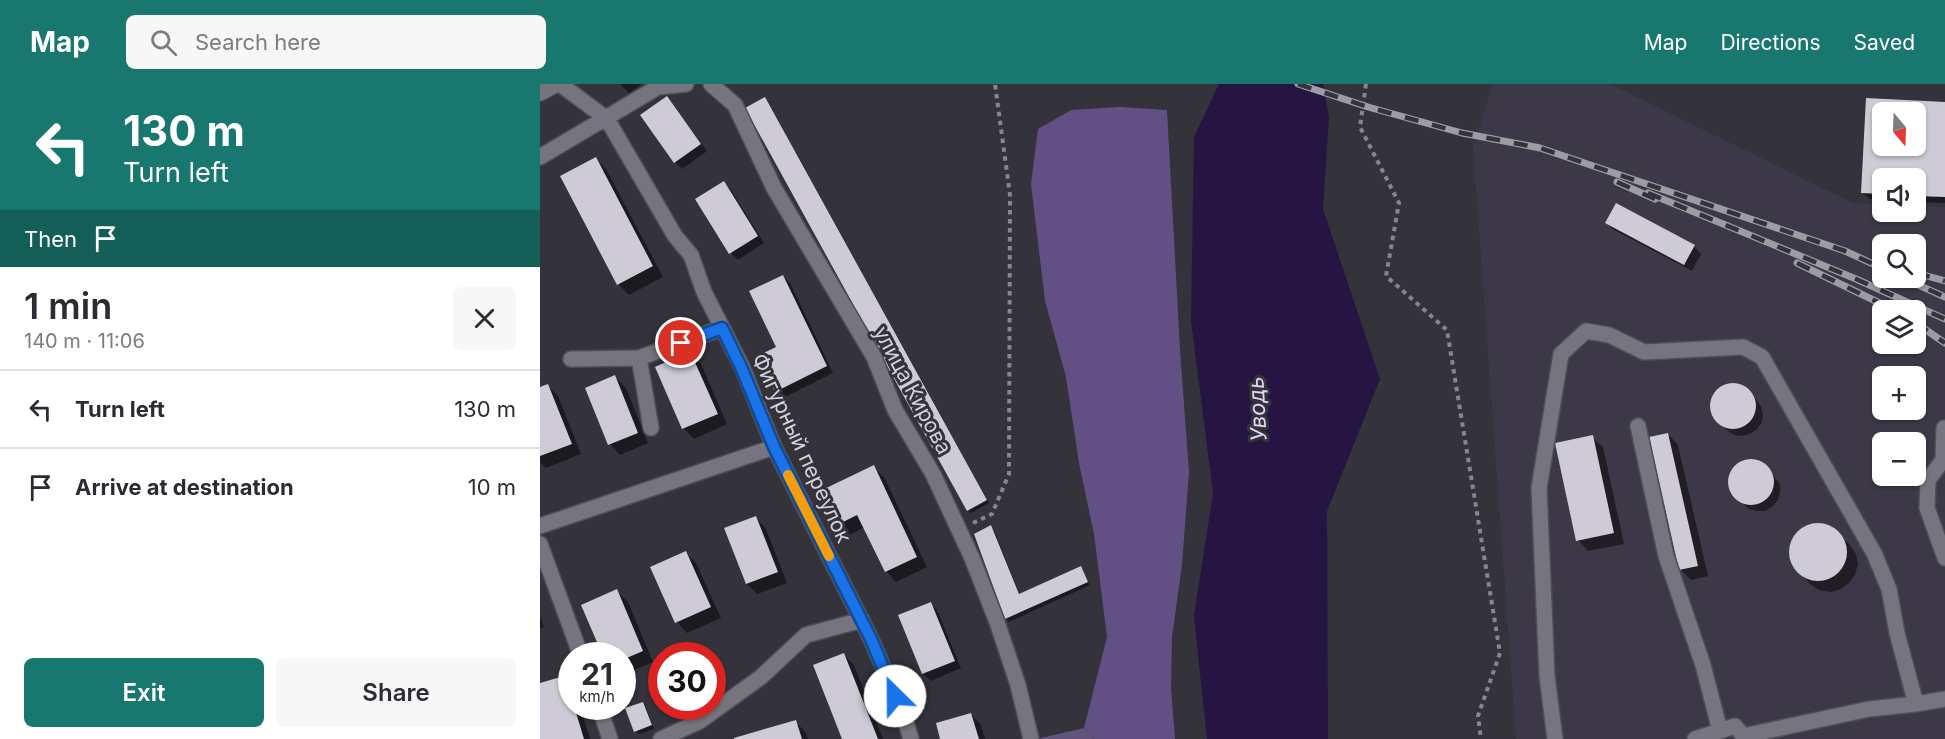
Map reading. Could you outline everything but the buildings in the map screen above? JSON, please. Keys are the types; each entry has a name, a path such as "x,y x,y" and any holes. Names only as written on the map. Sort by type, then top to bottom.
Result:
{"street":[{"path":"540,93 559,84 607,119"},
{"path":"540,157 658,87 686,84"},
{"name":"улица Кирова","path":"711,84 735,105 774,188 874,357 895,410 933,474 997,622 1018,685 1031,739"},
{"name":"Фигурный переулок","path":"607,119 675,236 690,255 704,292 742,369 774,447 861,621 904,716 911,739"},
{"path":"571,359 639,358 722,328"},
{"path":"1555,739 1547,676 1539,488 1561,354 1586,331 1608,335 1644,352 1743,347 1762,357 1874,553 1889,590 1897,633 1916,704"},
{"path":"639,358 651,428"},
{"path":"1638,426 1666,556 1703,665 1720,731"},
{"path":"1944,428 1943,460 1928,480 1927,508 1945,558"},
{"path":"540,526 774,447"},
{"path":"540,544 576,642"},
{"path":"661,739 700,721 761,677 806,635 861,621"},
{"path":"1695,739 1735,726 1744,738 1869,709 1945,699"},
{"path":"604,720 610,739"}],"path":[{"path":"959,530 992,514 1009,474 1010,195 995,84"},
{"path":"1366,84 1360,127 1399,203 1386,276 1447,330 1500,652 1478,716 1481,739"}],"shaded area":[{"path":"1493,84 1610,84 1853,203 1872,204 1872,222 1926,222 1926,206 1945,207 1945,739 1516,739 1473,147"},
{"path":"1119,107 1167,110 1189,472 1182,565 1172,637 1171,689 1175,739 1094,739 1084,728 1107,637 1094,534 1079,463 1066,377 1045,301 1031,184 1038,129 1071,110"},
{"path":"1084,728 1094,739 1037,739"}],"water":[{"name":"Уводь","path":"1219,84 1323,84 1329,117 1323,209 1380,379 1327,511 1328,739 1207,739 1194,616 1213,493 1191,321 1194,137"}],"railway":[{"path":"1298,84 1368,107 1462,133 1540,148 1845,251 1872,263"},
{"path":"1617,182 1655,199"},
{"path":"1648,193 1856,279 1945,319"},
{"path":"1797,263 1873,300"},
{"path":"1926,276 1945,281"},
{"path":"1925,288 1945,297"},
{"path":"1926,330 1945,343"}],"slow traffic":[{"path":"788,475 829,556"}],"route":[{"path":"681,343 722,328 742,369 774,447 871,639 895,696"}]}
